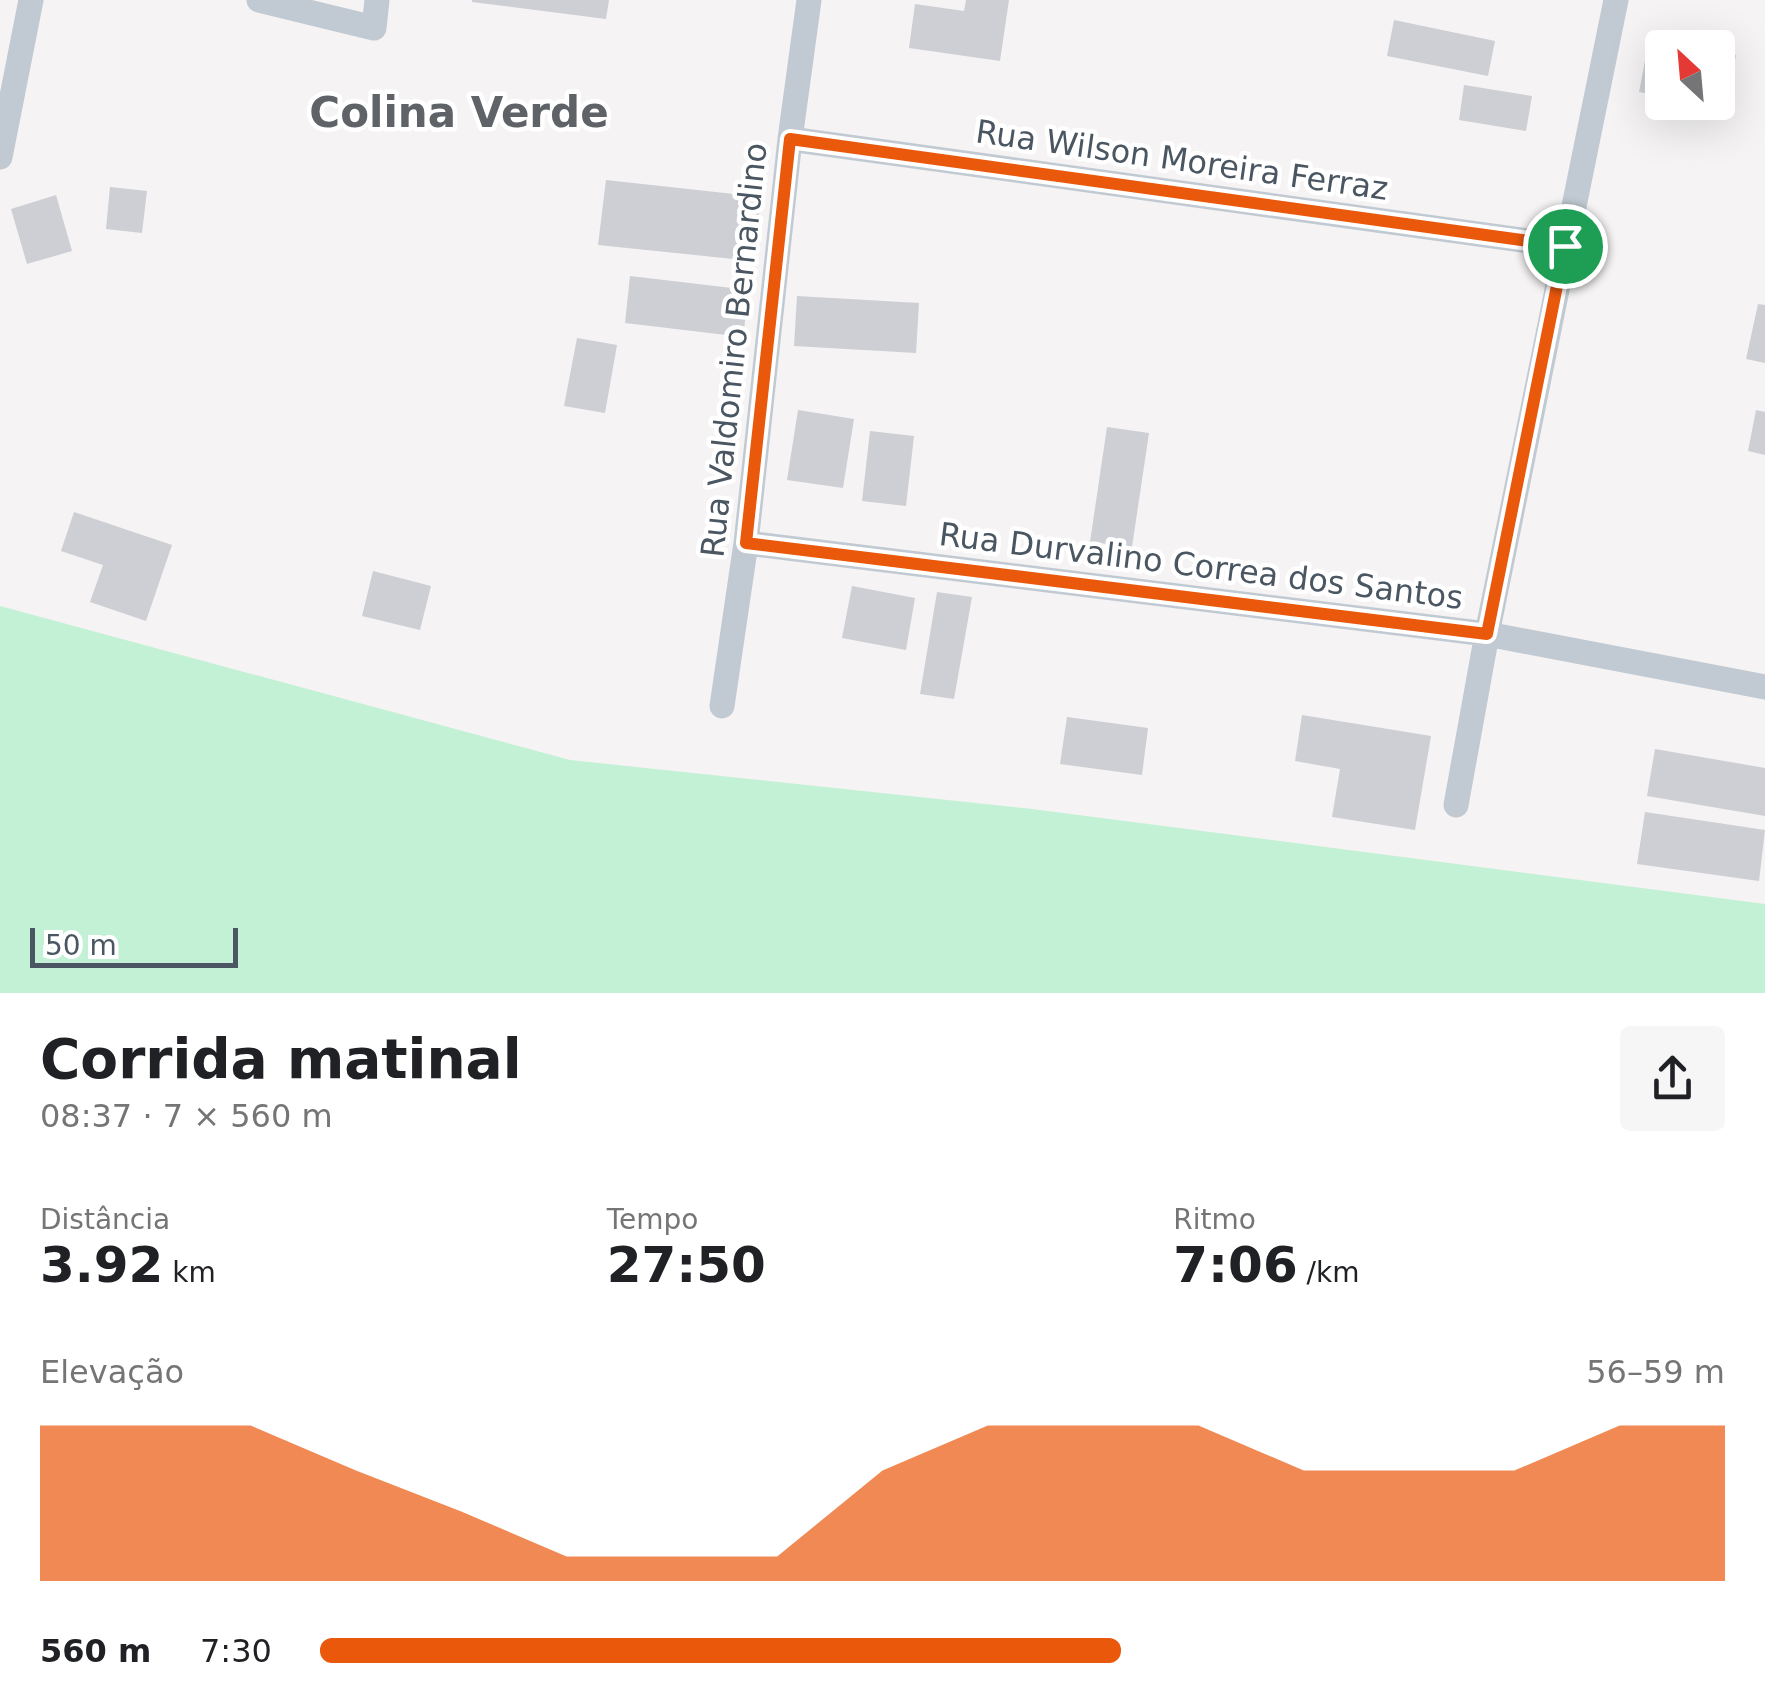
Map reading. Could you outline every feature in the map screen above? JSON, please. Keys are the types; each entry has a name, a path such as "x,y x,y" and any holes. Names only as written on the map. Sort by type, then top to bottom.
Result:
{"street":[{"path":"0,157 31,0"},
{"path":"259,0 374,28 378,0"},
{"name":"Rua Valdomiro Bernardino","path":"722,706 746,543 809,0"},
{"path":"1456,805 1616,0"},
{"name":"Rua Wilson Moreira Ferraz","path":"790,139 1565,246"},
{"name":"Rua Durvalino Correa dos Santos","path":"746,543 1487,634 1765,687"}],"green space":[{"path":"0,606 570,760 1032,809 1765,904 1765,993 0,993"}],"building":[{"path":"472,0 609,0 606,19"},
{"path":"966,0 1009,0 1000,61 909,48 915,4 964,11"},
{"path":"1394,20 1495,41 1488,76 1387,56"},
{"path":"1645,61 1645,93 1639,92"},
{"path":"1464,85 1532,96 1526,131 1459,120"},
{"path":"606,180 761,197 753,261 598,245"},
{"path":"110,187 147,191 142,233 106,229"},
{"path":"56,195 72,251 27,264 11,209"},
{"path":"630,276 749,290 743,337 625,323"},
{"path":"797,296 919,303 916,353 794,346"},
{"path":"1758,304 1765,305 1765,363 1746,359"},
{"path":"577,338 617,345 605,413 564,406"},
{"path":"798,410 854,419 843,488 787,480"},
{"path":"1756,410 1765,412 1765,455 1748,451"},
{"path":"1107,427 1149,433 1132,547 1090,542"},
{"path":"870,431 914,436 906,506 862,501"},
{"path":"74,512 172,545 146,621 90,602 103,565 61,551"},
{"path":"373,571 431,586 420,630 362,616"},
{"path":"852,586 915,598 906,650 842,638"},
{"path":"937,592 972,597 954,699 920,694"},
{"path":"1302,715 1431,736 1415,830 1332,817 1340,769 1295,761"},
{"path":"1067,717 1148,728 1142,775 1060,764"},
{"path":"1655,749 1765,768 1765,816 1647,796"},
{"path":"1645,812 1765,830 1759,881 1637,864"}],"district":[{"name":"Colina Verde","path":"459,112"}],"route":[{"path":"790,139 1565,246 1487,634 746,543 790,139"}]}
